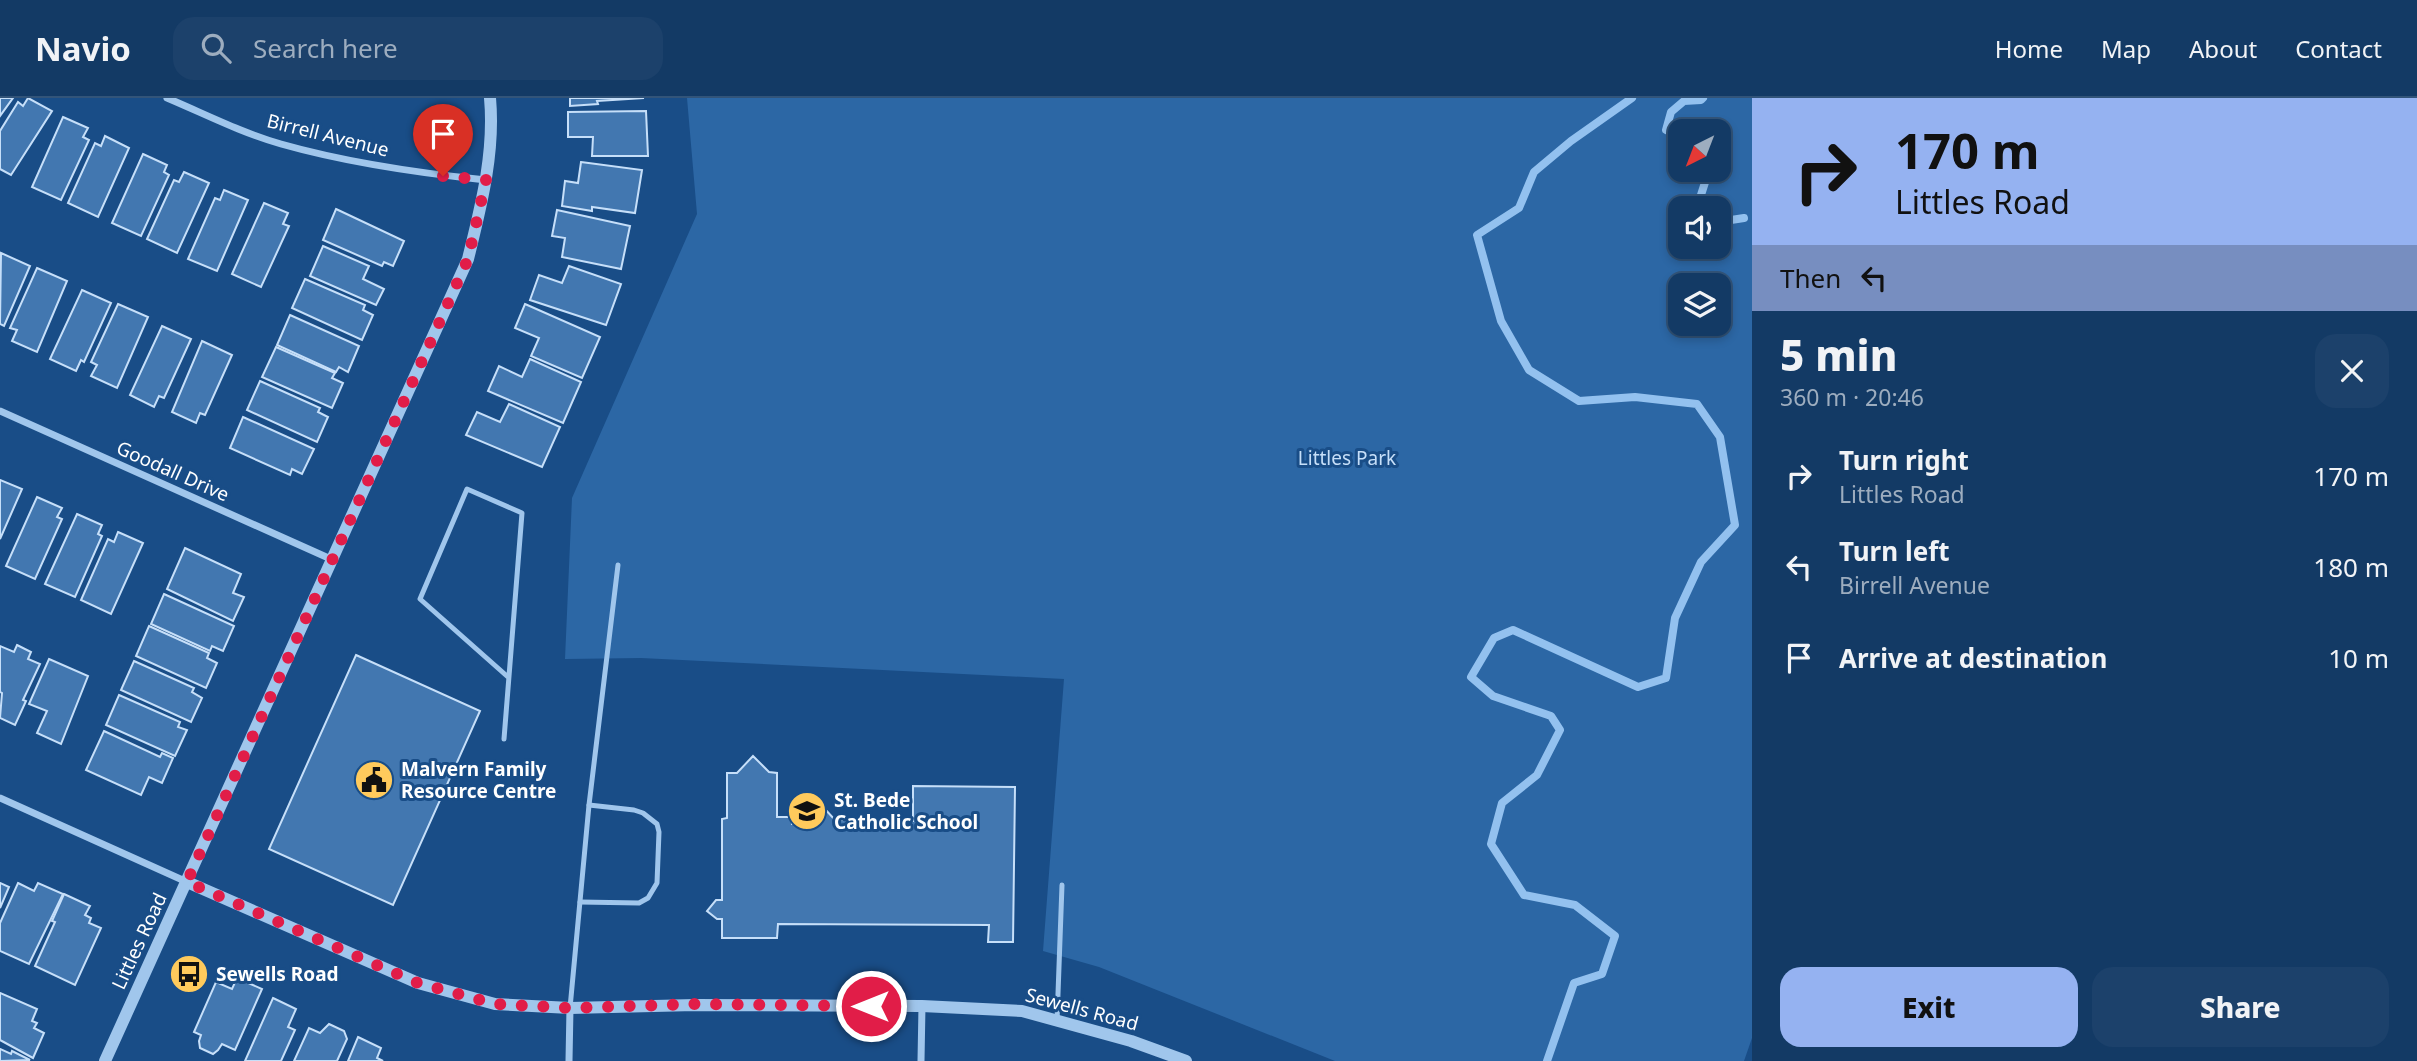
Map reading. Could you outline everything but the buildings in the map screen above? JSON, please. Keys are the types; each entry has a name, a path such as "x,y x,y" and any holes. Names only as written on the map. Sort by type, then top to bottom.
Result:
{"street":[{"name":"Birrell Avenue","path":"167,98 280,144 349,160 443,176 486,180"},
{"name":"Littles Road","path":"105,1061 468,259 486,180 492,119 490,98"},
{"name":"Goodall Drive","path":"0,411 333,561"},
{"name":"Sewells Road","path":"0,798 418,983 495,1004 570,1008 695,1004 922,1006 1022,1011 1131,1041 1186,1061"},
{"path":"921,1061 922,1006"},
{"path":"569,1061 570,1008"}],"lane":[{"path":"504,738 522,513 467,489 420,599 508,677"},
{"path":"570,1008 589,805 618,565"},
{"path":"580,902 639,902 648,898 657,883 657,824 643,813 589,805"},
{"path":"1057,1021 1062,885"}],"green space":[{"name":"Littles Park","path":"687,98 1752,98 1752,1038 1744,1061 1335,1061 1099,967 1043,951 1064,679 641,658 565,659 572,498 697,214"}],"waterway":[{"path":"1547,1061 1574,983 1602,974 1615,936 1575,905 1524,895 1491,844 1502,803 1537,775 1560,730 1551,716 1493,696 1471,677 1494,638 1513,630 1638,687 1666,678 1675,618 1701,562 1735,525 1720,437 1697,404 1635,397 1579,401 1529,370 1501,321 1477,235 1519,208 1534,172 1571,141 1632,98"},
{"path":"1669,119 1671,112 1684,101 1703,98"},
{"path":"1668,123 1668,131"},
{"path":"1701,196 1705,182"},
{"path":"1731,220 1744,218"}],"place":[{"name":"Malvern Family Resource Centre","path":"374,780"},
{"name":"St. Bede Catholic School","path":"807,811"},
{"name":"Sewells Road","path":"189,974"}],"route":[{"path":"443,176 486,180 468,259 187,882 418,983 495,1004 570,1008 695,1004 871,1006"}]}
